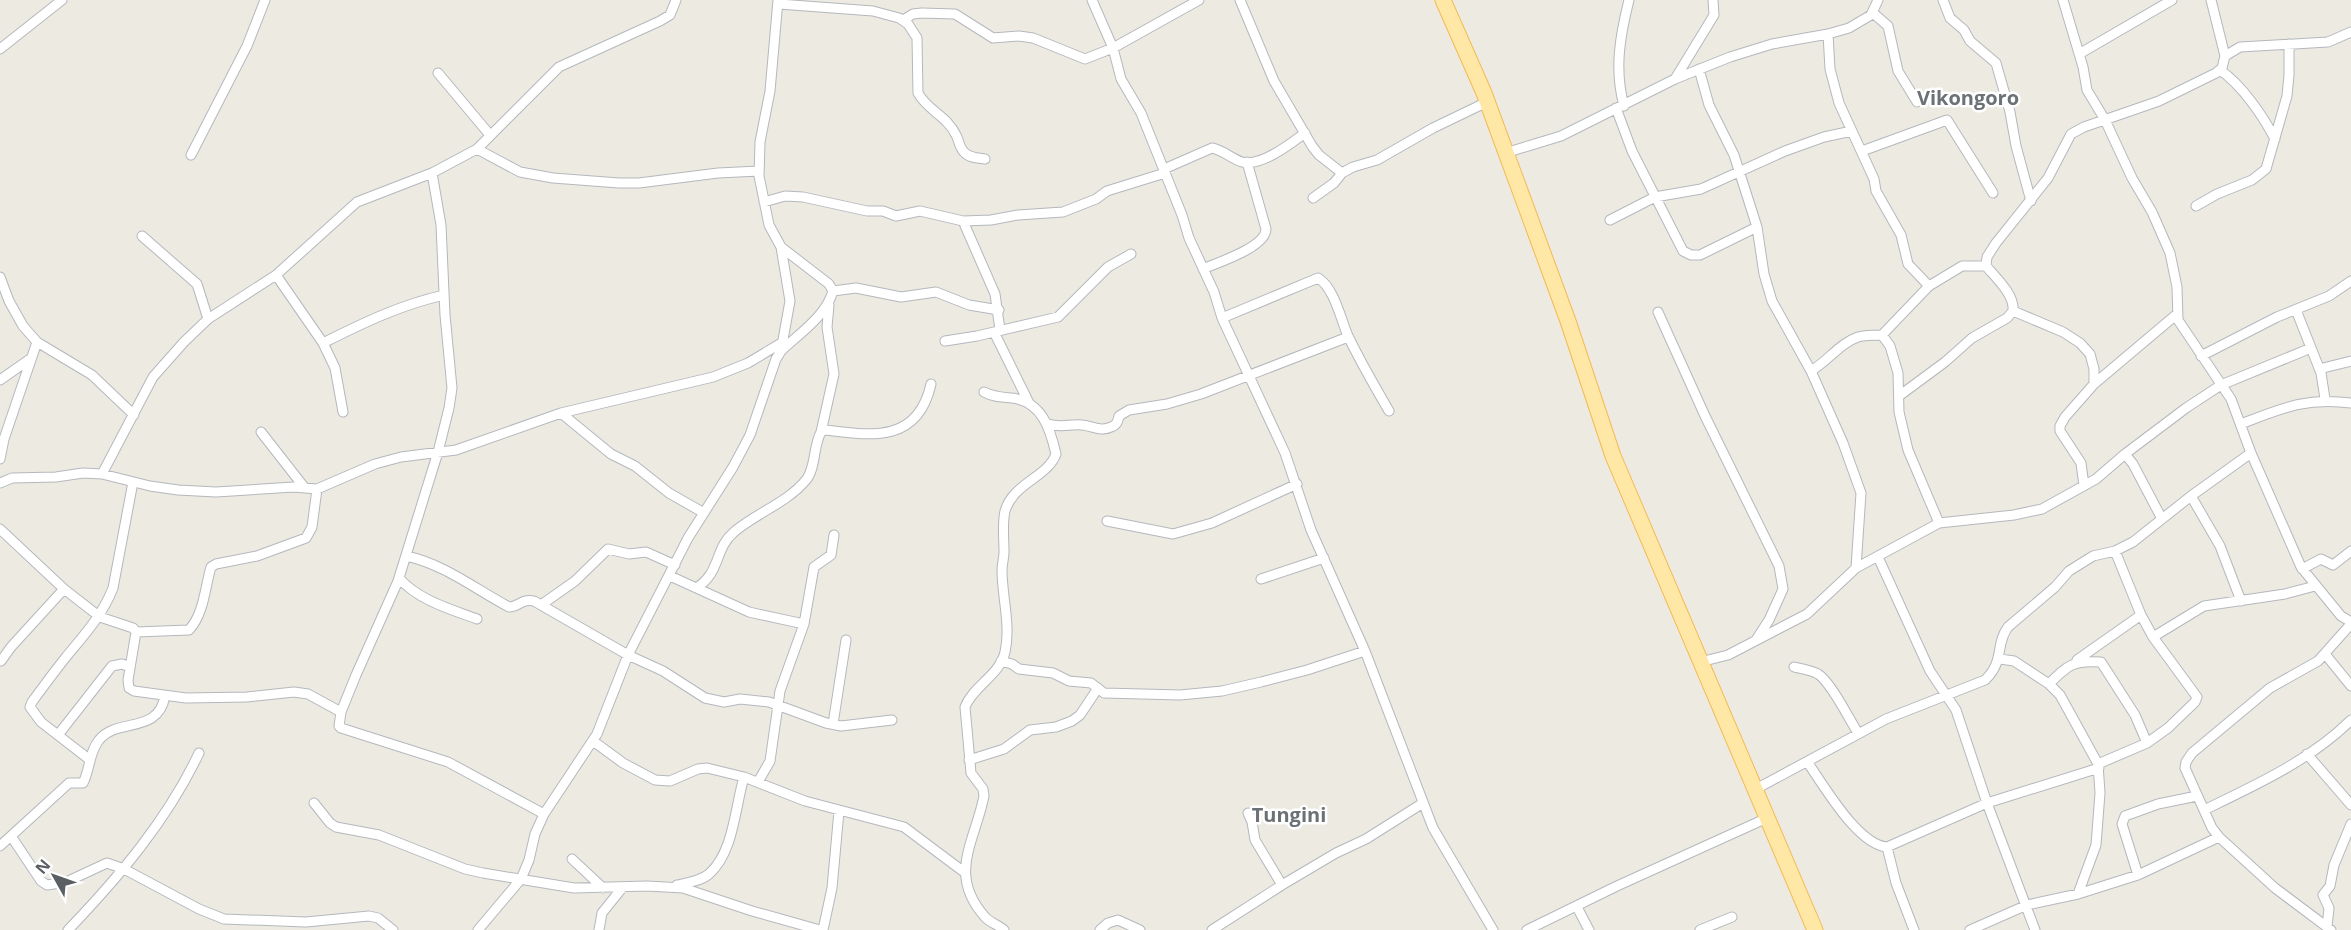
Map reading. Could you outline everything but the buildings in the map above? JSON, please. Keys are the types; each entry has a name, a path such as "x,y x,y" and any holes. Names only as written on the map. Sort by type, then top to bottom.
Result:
{"main road":[{"path":"1443,0 1487,102 1568,321 1613,456 1815,930"}],"street":[{"path":"0,49 62,0"},
{"path":"190,155 247,46 265,0"},
{"path":"102,474 153,376 208,319 276,275 357,202 432,173 477,149 559,67 660,21 670,15 676,0"},
{"path":"1092,0 1113,48 1121,78 1141,113 1165,171 1189,238 1222,318 1297,484 1311,530 1365,651 1432,828 1493,930"},
{"path":"903,21 913,14 955,14 993,38 1019,36 1033,38 1083,59 1113,48 1199,0"},
{"path":"1239,0 1274,81 1319,154 1342,173"},
{"path":"1629,0 1617,60 1620,107 1632,152 1677,243 1683,251 1691,255 1700,255 1757,226"},
{"path":"1675,79 1714,15 1713,0"},
{"path":"1505,153 1561,136 1675,79 1730,57 1772,44 1849,28 1874,13 1878,0"},
{"path":"1944,0 1950,18 1964,30 1970,41 1996,63 2031,201"},
{"path":"2063,0 2087,90 2152,212 2170,253 2177,287 2177,314 2180,325 2231,399 2251,453 2302,569 2341,616 2351,623 2325,654 2307,669 2270,688 2192,753 2185,768 2218,837 2275,888 2329,929"},
{"path":"2079,54 2172,0"},
{"path":"2013,311 2013,303 2008,294 1986,266 1987,257 2048,178 2071,134 2084,127 2159,100 2220,70 2225,63 2225,56 2211,0"},
{"path":"478,930 520,879 529,860 535,834 544,814 593,741 628,656 704,513 746,443 769,374 782,346 790,301 781,247 769,225 759,171 760,142 770,91 779,2 873,11 889,14 908,24 917,38 918,93 921,99 945,120 956,134 963,151 975,158 985,159"},
{"path":"1874,13 1888,26 1898,70 1917,102"},
{"path":"2225,56 2240,47 2328,42 2351,32"},
{"path":"1828,34 1830,69 1839,103 1874,178 1876,191 1901,235 1909,266 1929,286"},
{"path":"2196,207 2217,194 2252,180 2264,172 2269,165 2287,96 2289,44"},
{"path":"1699,69 1709,105 1734,155 1757,226 1764,274 1772,301 1810,371 1843,443 1861,493 1856,568"},
{"path":"2220,70 2231,78 2264,117 2276,139"},
{"path":"438,73 490,135"},
{"path":"1313,198 1334,183 1342,173 1391,153 1433,128 1487,102"},
{"path":"1862,151 1947,120 1993,192"},
{"path":"1610,220 1655,197 1701,189 1824,137 1852,131"},
{"path":"764,201 785,196 803,197 867,211 883,211 896,216 920,211 963,221 1063,212 1096,199 1107,191 1165,171 1212,148 1247,162 1260,160 1305,133"},
{"path":"477,149 520,172 553,178 619,183 759,171"},
{"path":"1203,269 1262,241 1266,235 1247,162"},
{"path":"432,173 441,225 452,388 438,452 399,578 338,722 341,728 448,762 544,814"},
{"path":"963,221 995,294 999,310 997,331 1029,403 1048,424 1056,456 1013,495 1005,510 1002,527 1004,551 1002,570 1007,637 1001,662 966,704 971,773 981,786 984,796 970,842 964,872 966,887 984,916 988,930"},
{"path":"142,236 197,284 208,319"},
{"path":"696,588 711,576 723,545 734,532 764,510 775,505 807,479 821,432 834,374 827,327 829,303 833,291 829,284 781,247"},
{"path":"945,340 1045,321 1060,316 1108,267 1131,254"},
{"path":"1810,371 1826,363 1837,349 1857,337 1882,334 1929,286 1962,266 1986,266"},
{"path":"276,275 323,343 335,368 344,412"},
{"path":"0,277 13,309 23,326 37,342 92,375 134,415"},
{"path":"1222,318 1318,278 1322,280 1335,302 1348,337 1389,411"},
{"path":"2201,356 2254,328 2329,296 2351,281"},
{"path":"833,291 856,288 901,297 936,292 969,305 999,310"},
{"path":"323,343 389,311 416,301 444,295"},
{"path":"0,483 12,478 56,477 83,472 178,490 216,492 304,487 317,489 375,464 401,457 456,450 561,413 713,377 782,346 818,316 829,303"},
{"path":"2296,310 2319,369 2325,399"},
{"path":"2013,311 2062,332 2080,343 2090,354 2094,369 2094,384"},
{"path":"1899,396 1945,362 1972,338 2013,311"},
{"path":"1658,312 1705,416 1779,566 1783,589 1769,620 1754,642"},
{"path":"2084,486 2081,463 2060,431 2060,426 2094,384 2177,314"},
{"path":"1882,334 1890,346 1898,373 1899,412 1908,450 1939,523"},
{"path":"1048,424 1080,425 1101,430 1109,428 1117,423 1119,416 1129,410 1183,399 1348,337"},
{"path":"0,459 4,439 37,342"},
{"path":"1700,662 1728,655 1807,614 1856,568 1939,523 2042,509 2096,479 2186,408 2221,385 2311,348"},
{"path":"0,380 30,359"},
{"path":"2319,369 2351,361"},
{"path":"821,432 825,430 867,434 887,433 904,427 919,414 929,394 931,384"},
{"path":"984,392 992,396 1015,398 1029,403"},
{"path":"2241,424 2277,410 2325,399 2351,403"},
{"path":"561,413 611,454 635,466 669,493 704,513"},
{"path":"261,432 304,487"},
{"path":"1754,790 1886,719 1985,681 1993,673 2000,659 2003,633 2069,571 2092,556 2115,551 2133,542 2251,453"},
{"path":"2125,454 2133,464 2162,519"},
{"path":"90,760 33,713 30,707 99,617 113,588 133,482"},
{"path":"1107,521 1173,534 1212,523 1297,484"},
{"path":"0,529 64,589 99,617 133,628 136,632 189,630 194,625 201,607 211,567 257,556 306,538 312,526 317,489"},
{"path":"2191,496 2220,546 2241,601"},
{"path":"758,782 770,761 780,691 804,624 814,567 831,555 834,535"},
{"path":"541,605 575,581 608,549 629,554 646,552 675,566"},
{"path":"1808,762 1832,798 1863,836 1879,846 1887,847 1987,803 2098,766 2147,743 2168,728 2195,702 2197,697 2153,637 2141,615 2115,551"},
{"path":"2302,569 2321,559 2333,565 2351,551"},
{"path":"406,556 427,560 447,573 475,585 487,595 509,607 527,600 541,605 628,656 663,671 705,698 724,702 750,699 779,705 833,724 857,725 892,720"},
{"path":"1878,557 1930,671 1956,710 1987,803 2035,930"},
{"path":"1261,579 1324,558"},
{"path":"670,576 749,612 804,624"},
{"path":"399,578 408,588 436,604 477,619"},
{"path":"2153,637 2204,606 2285,594 2315,586"},
{"path":"393,594 408,588"},
{"path":"1,662 11,647 64,589"},
{"path":"2049,684 2063,670 2141,615"},
{"path":"136,632 128,680 129,688 134,691 165,696 247,698 294,692 308,694 341,712"},
{"path":"833,724 846,640"},
{"path":"1001,662 1012,664 1019,669 1053,673 1073,682 1091,683 1104,693 1143,696 1203,694 1307,670 1365,651"},
{"path":"2325,654 2351,686"},
{"path":"2000,659 2014,661 2049,684 2060,695 2098,766 2100,793 2096,845 2078,894"},
{"path":"2063,670 2081,660 2101,662 2136,715 2147,743"},
{"path":"58,735 112,666 122,664 130,667"},
{"path":"1794,667 1815,672 1821,676 1858,733"},
{"path":"969,760 1004,749 1030,730 1056,727 1072,721 1080,715 1098,688"},
{"path":"0,846 69,783 82,783 100,738 110,732 154,717 160,711 165,696"},
{"path":"2204,810 2241,792 2307,754 2351,720"},
{"path":"593,741 623,763 655,780 670,781 702,768 744,777 805,801 907,829 964,872"},
{"path":"68,930 124,869 166,810 199,753"},
{"path":"2307,754 2351,805"},
{"path":"673,887 702,878 710,873 718,862 729,841 744,777"},
{"path":"2138,875 2122,824 2125,816 2158,804 2198,796"},
{"path":"314,803 336,827 379,835 465,869 574,888 673,887 690,890 752,912 821,930 832,888 838,811"},
{"path":"1212,930 1282,885 1336,853 1366,839 1423,803"},
{"path":"1248,813 1255,840 1282,885"},
{"path":"1527,930 1617,885 1767,818"},
{"path":"2329,929 2329,908 2323,896 2330,886 2334,865 2351,824"},
{"path":"11,836 41,881 47,885 66,882 103,863 124,869 199,909 224,919 306,922 369,915 378,918 393,930"},
{"path":"1970,930 2027,905 2078,894 2138,875 2218,837"},
{"path":"1887,847 1896,883 1914,930"},
{"path":"572,859 603,888"},
{"path":"599,930 602,913 623,887"},
{"path":"1576,907 1589,930"},
{"path":"984,916 1004,930"},
{"path":"1700,930 1732,917"},
{"path":"1100,930 1108,923 1118,920 1140,930"}],"district":[{"name":"Vikongoro","path":"1968,97"},
{"name":"Tungini","path":"1289,814"}]}
